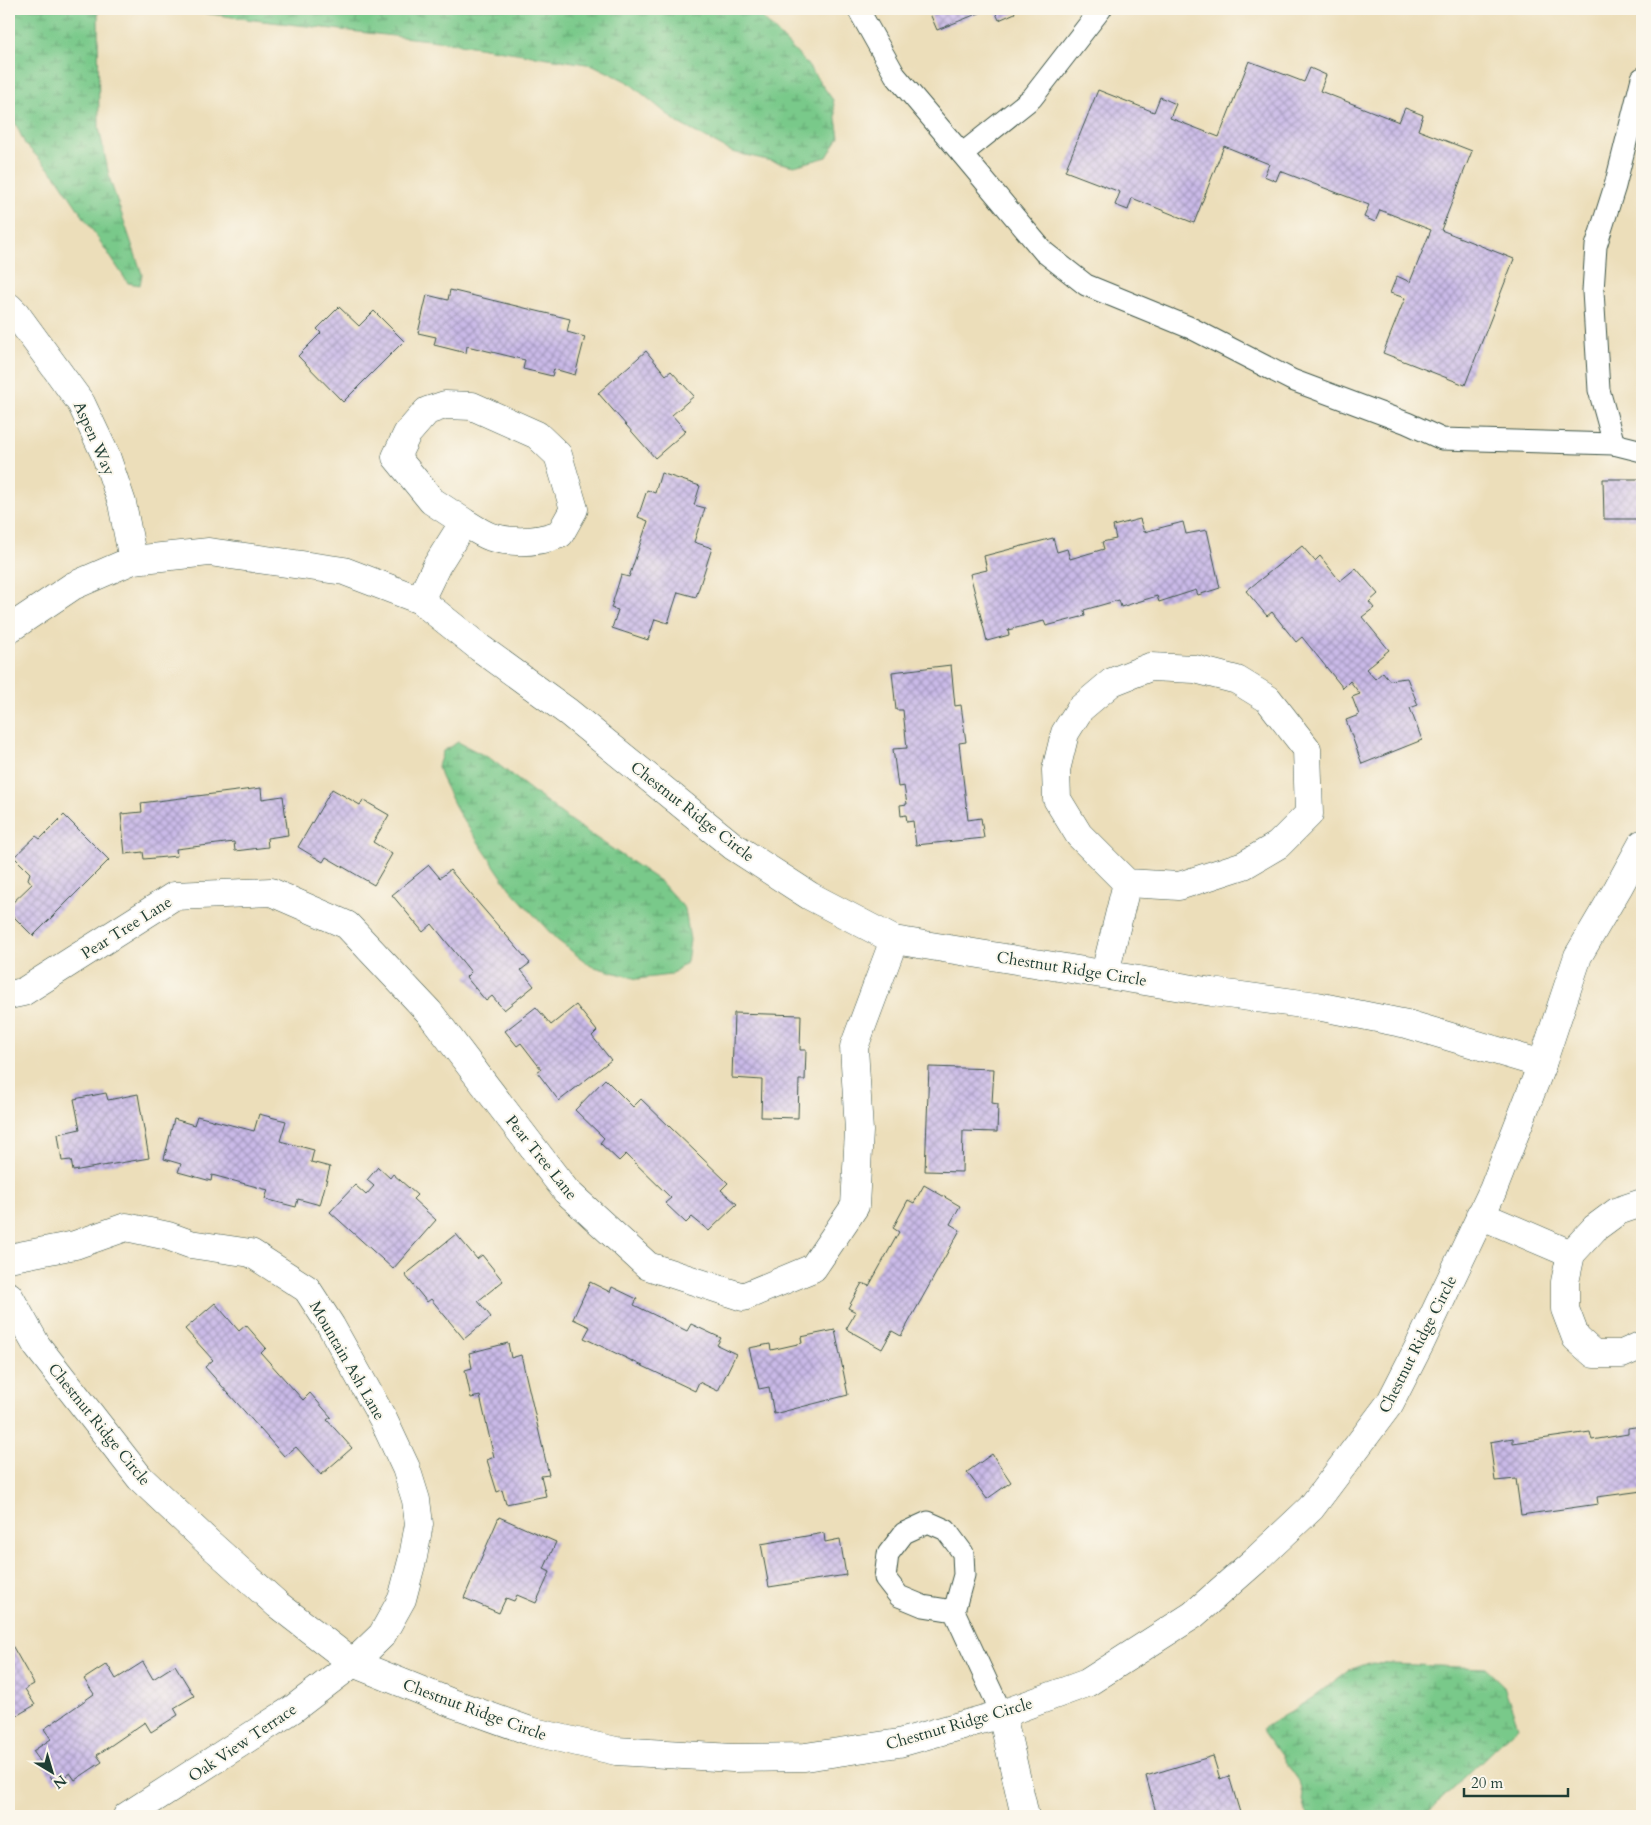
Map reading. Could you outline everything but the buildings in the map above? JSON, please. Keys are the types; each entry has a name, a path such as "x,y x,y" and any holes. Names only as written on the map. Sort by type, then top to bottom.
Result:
{"street":[{"name":"Aspen Way","path":"9,307 81,403 106,456 122,503 133,560"},
{"path":"445,405 472,406 538,435 558,455 574,509 560,534 543,540 525,542 491,537 464,522 432,502 396,457 407,434 427,411 445,405"},
{"path":"420,600 437,565 464,522"},
{"name":"Chestnut Ridge Circle","path":"9,629 73,586 133,560 209,552 344,572 420,600 480,648 568,712 733,846 810,896 894,940 1212,992 1317,1006 1407,1024 1542,1064"},
{"path":"1150,667 1195,669 1237,680 1268,699 1307,750 1309,814 1278,845 1244,865 1179,886 1128,883 1079,835 1056,799 1056,770 1065,733 1080,709 1112,682 1150,667"},
{"name":"Chestnut Ridge Circle","path":"9,1296 37,1346 140,1478 278,1605 353,1663 452,1703 530,1731 616,1751 733,1758 805,1757 899,1742 1002,1714 1086,1683 1193,1615 1311,1508 1390,1403 1493,1190 1542,1064 1578,956 1642,844"},
{"path":"1105,973 1128,883"},
{"name":"Pear Tree Lane","path":"9,995 23,992 174,896 271,892 347,925 429,1012 566,1191 648,1266 743,1297 813,1268 855,1206 859,1131 854,1047 894,940"},
{"path":"1642,1203 1618,1211 1595,1228 1571,1254 1565,1282 1565,1309 1576,1338 1594,1354 1622,1354 1642,1344"},
{"path":"1480,1215 1571,1254"},
{"name":"Mountain Ash Lane","path":"9,1258 75,1245 126,1227 168,1236 190,1244 251,1253 307,1290 330,1326 383,1419 406,1468 416,1500 419,1524 402,1599 382,1635 353,1663"},
{"name":"Oak View Terrace","path":"138,1814 294,1709 353,1663"},
{"path":"1002,1714 1025,1816"}],"lane":[{"path":"858,9 895,75 1044,252 1086,285 1191,328 1292,380 1407,423 1442,439 1614,444 1642,451"},
{"path":"962,154 1032,98 1101,9"},
{"path":"1614,444 1599,390 1594,291 1596,246 1615,186 1642,78"},
{"path":"954,1611 1002,1714"}],"green space":[{"path":"9,9 98,9 99,128 110,180 142,274 140,285 128,283 56,176 25,144 9,109"},
{"path":"174,9 754,9 806,63 833,100 839,137 827,157 794,166 732,152 678,123 628,82 593,65 446,42"},
{"path":"458,742 491,759 571,821 661,882 685,909 690,940 687,962 670,975 637,979 591,966 556,939 510,889 458,812 441,777 438,766 443,751"},
{"path":"1369,1663 1485,1668 1504,1686 1518,1726 1424,1816 1307,1816 1299,1781 1262,1729 1312,1698 1349,1670"}]}
